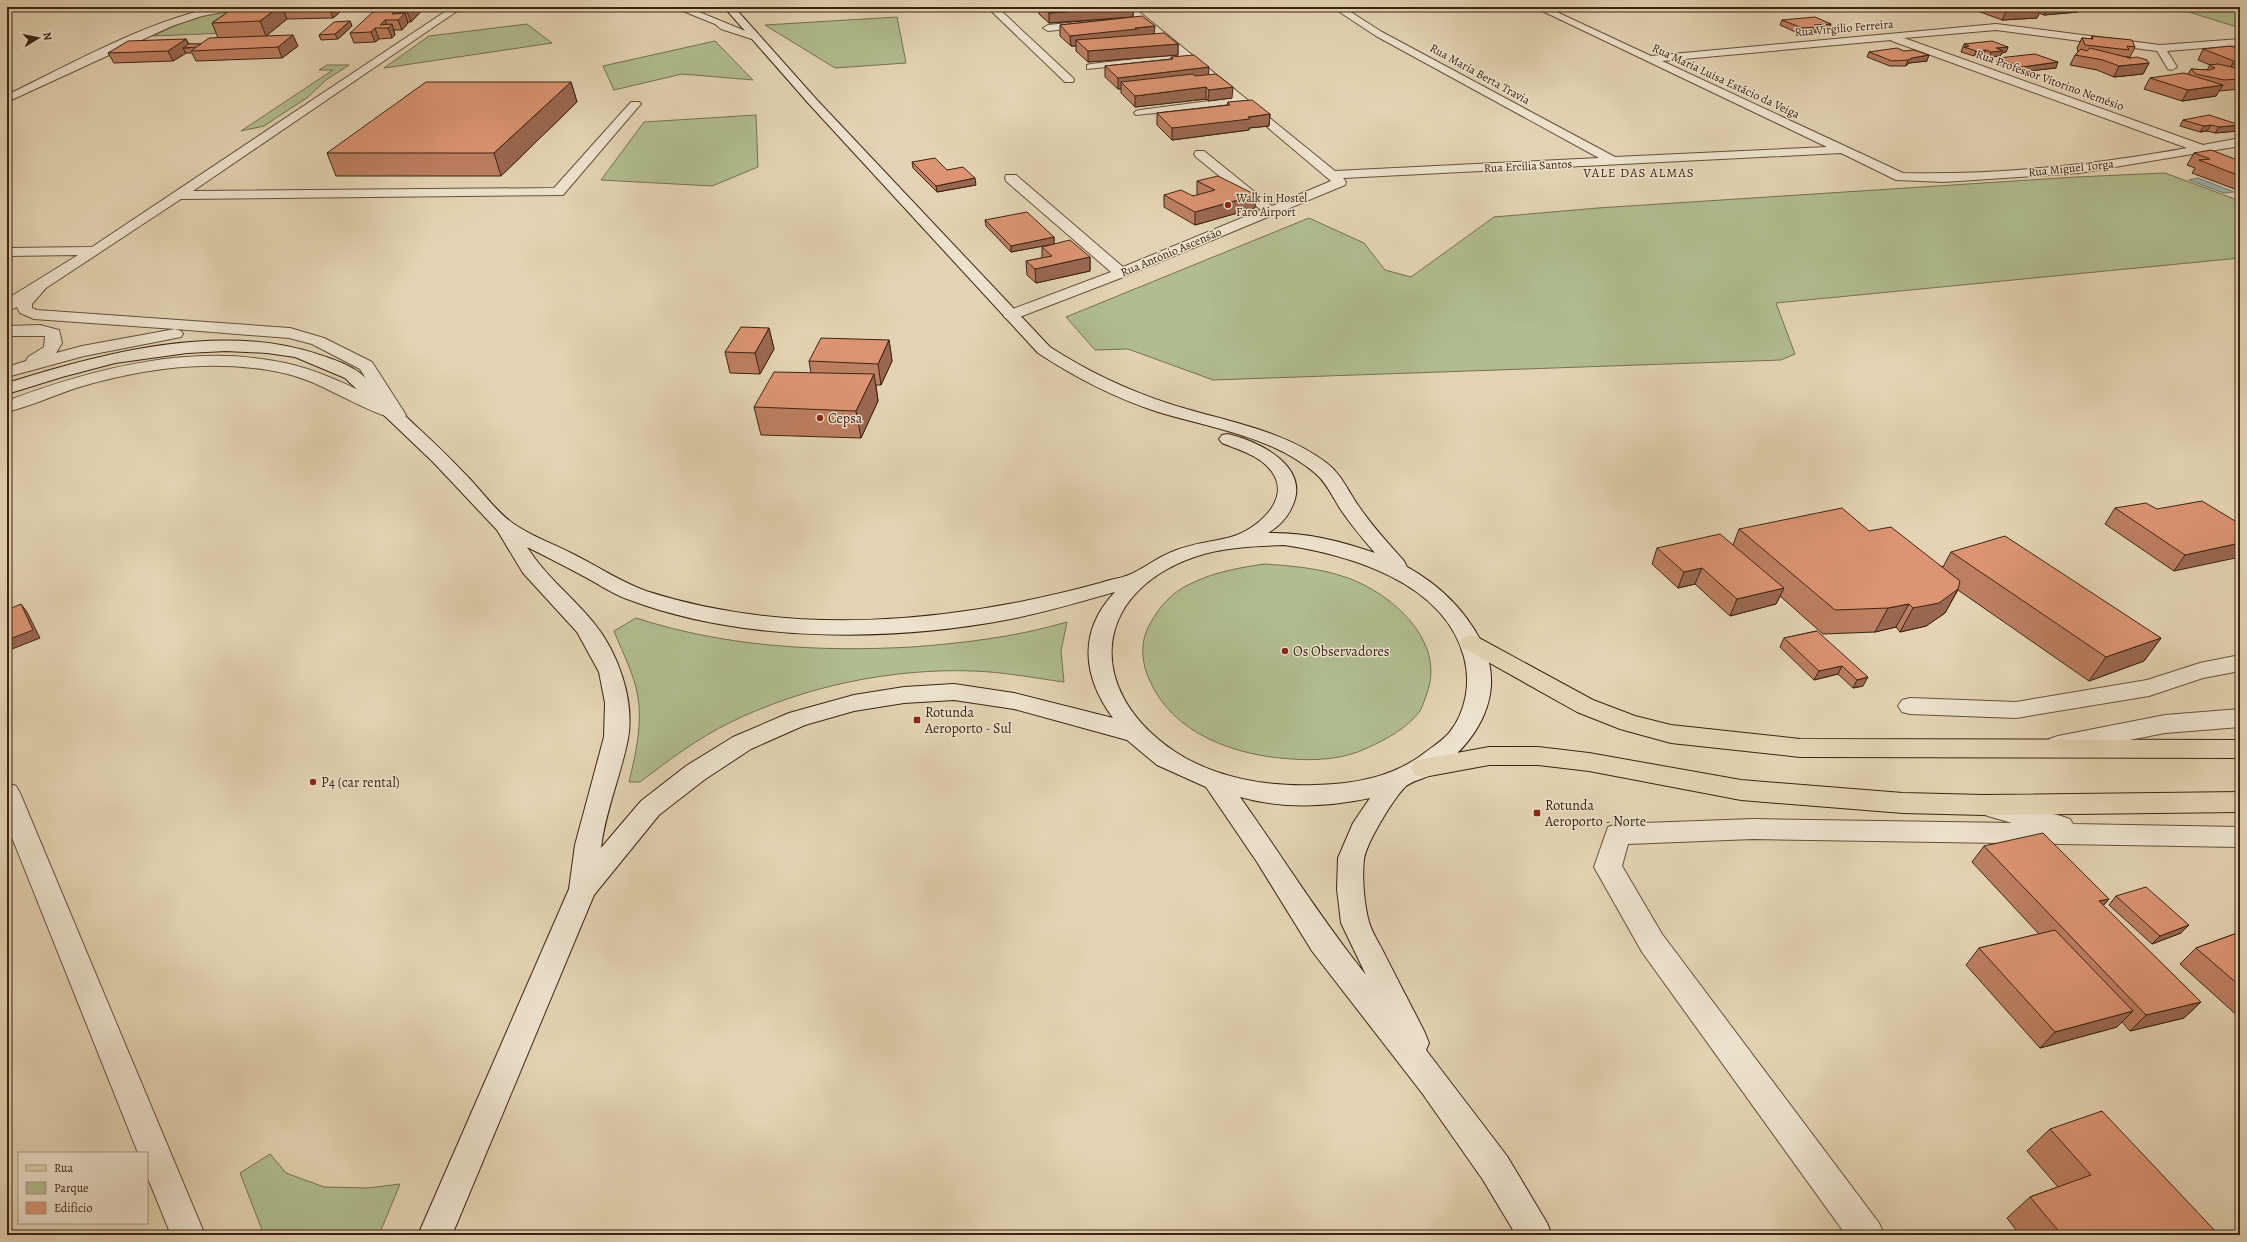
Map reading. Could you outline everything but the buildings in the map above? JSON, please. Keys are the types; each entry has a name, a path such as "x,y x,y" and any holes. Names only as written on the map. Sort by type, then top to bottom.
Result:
{"main road":[{"path":"1471,643 1585,706 1629,723 1671,734 1800,748 2240,749"},
{"path":"1424,768 1489,756 1538,756 1589,762 1741,790 1902,804 1984,805 2240,802"}],"street":[{"path":"7,99 136,36 179,18 208,10 235,7"},
{"path":"7,306 95,251 458,7"},
{"path":"678,7 718,22 724,27 755,37"},
{"path":"729,7 813,102 1044,350 1065,364 1130,396 1181,413 1246,430 1300,454 1322,469 1336,484 1369,535 1405,574 1432,594 1456,616 1471,643 1480,676 1475,710 1456,742 1424,768 1394,783 1338,796 1276,795 1215,781 1170,760 1135,733 1107,692 1098,650 1110,611 1138,579 1168,560 1203,547 1241,540 1284,539 1327,544 1367,556 1405,574"},
{"path":"992,7 1069,80"},
{"path":"1127,7 1186,56 1287,134 1333,175"},
{"name":"Rua Maria Berta Travia","path":"1337,7 1379,34 1613,161"},
{"name":"Rua Maria Luísa Estácio da Veiga","path":"1539,7 1901,177"},
{"path":"1126,21 1142,19"},
{"path":"1048,28 1103,23"},
{"name":"Rua Virgílio Ferreira","path":"1648,59 1996,27 2160,48 2240,42"},
{"name":"Rua Professor Vitorino Nemésio","path":"1889,36 2202,149"},
{"path":"2160,48 2172,67"},
{"path":"1092,66 1186,56"},
{"path":"1140,113 1242,100"},
{"path":"178,195 558,192 635,104"},
{"name":"Rua Miguel Torga","path":"1901,177 1944,178 2079,169 2240,142"},
{"name":"Rua Ercília Santos","path":"1333,175 1843,150"},
{"path":"1200,154 1270,210"},
{"name":"Rua António Ascensão","path":"1011,314 1121,273 1340,182 1333,175"},
{"path":"1011,178 1121,273"},
{"path":"7,252 95,251"},
{"path":"39,287 24,303 25,310 34,314 290,333 318,341 342,352 366,366 397,415"},
{"path":"7,331 40,330 53,333 55,340 50,352 26,366"},
{"path":"7,372 82,351 138,339 177,334 244,330"},
{"path":"7,389 56,373 115,358 151,352 226,346 267,348 298,353 321,360 351,374 397,415 505,527 530,568 586,628 611,672 617,703 616,736 588,845 583,888 435,1235"},
{"path":"7,407 79,382 122,372 166,365 252,362 286,368 324,382 397,415"},
{"path":"1181,413 1233,442 1259,452 1279,466 1289,484 1287,503 1271,522 1241,540"},
{"path":"505,527 636,594 694,610 768,623 852,628 914,625 1011,612 1138,579"},
{"path":"1910,706 2016,710 2149,688 2200,671 2240,663"},
{"path":"583,888 650,808 695,772 742,743 797,719 854,703 904,695 954,692 1014,701 1135,733"},
{"path":"2038,749 2165,724 2240,718"},
{"path":"1215,781 1266,854 1322,942 1433,1082 1495,1168 1535,1235"},
{"path":"1394,783 1362,830 1351,858 1350,889 1355,923 1433,1082"},
{"path":"7,793 188,1235"},
{"path":"1984,805 2092,834"},
{"path":"1867,1235 1787,1129 1652,943 1608,867 1617,834 1753,829 2240,837"}],"green space":[{"path":"2173,7 2240,7 2240,28"},
{"path":"231,10 225,33 153,36 193,17"},
{"path":"897,17 906,63 835,68 765,25"},
{"path":"527,24 552,43 384,68 429,36"},
{"path":"715,41 753,80 682,74 614,90 603,66"},
{"path":"327,65 349,65 326,80 308,97 264,126 241,131 333,70 319,70"},
{"path":"756,115 758,167 712,186 601,180 644,122"},
{"path":"2165,173 2240,201 2240,258 1776,303 1795,354 1781,360 1213,380 1128,349 1095,350 1066,317 1309,218 1364,243 1385,270 1411,277 1494,217 1598,208 2076,177"},
{"path":"1264,564 1317,570 1348,578 1365,585 1382,595 1411,622 1422,638 1429,655 1431,674 1427,693 1421,709 1409,723 1389,737 1358,752 1340,757 1301,760 1271,757 1228,747 1190,728 1173,714 1159,698 1149,679 1144,665 1144,637 1154,618 1162,606 1183,587 1217,573"},
{"path":"636,618 670,628 738,641 807,648 842,649 912,647 951,644 1029,632 1067,622 1061,651 1064,682 1019,675 974,671 943,671 881,676 819,689 759,709 731,722 695,742 640,782 629,782 638,734 639,705 633,676 614,631"},
{"path":"270,1154 286,1173 324,1187 368,1188 400,1184 379,1235 264,1235 240,1173"}],"water":[{"path":"2198,178 2234,192 2224,193 2189,180"}],"place":[{"name":"Walk in Hostel Faro Airport","path":"1228,205"},
{"name":"Cepsa","path":"820,418"},
{"name":"Os Observadores","path":"1285,651"},
{"name":"Rotunda Aeroporto - Sul","path":"917,720"},
{"name":"P4 (car rental)","path":"313,782"},
{"name":"Rotunda Aeroporto - Norte","path":"1537,813"}],"district":[{"name":"VALE DAS ALMAS","path":"1639,172"}]}
